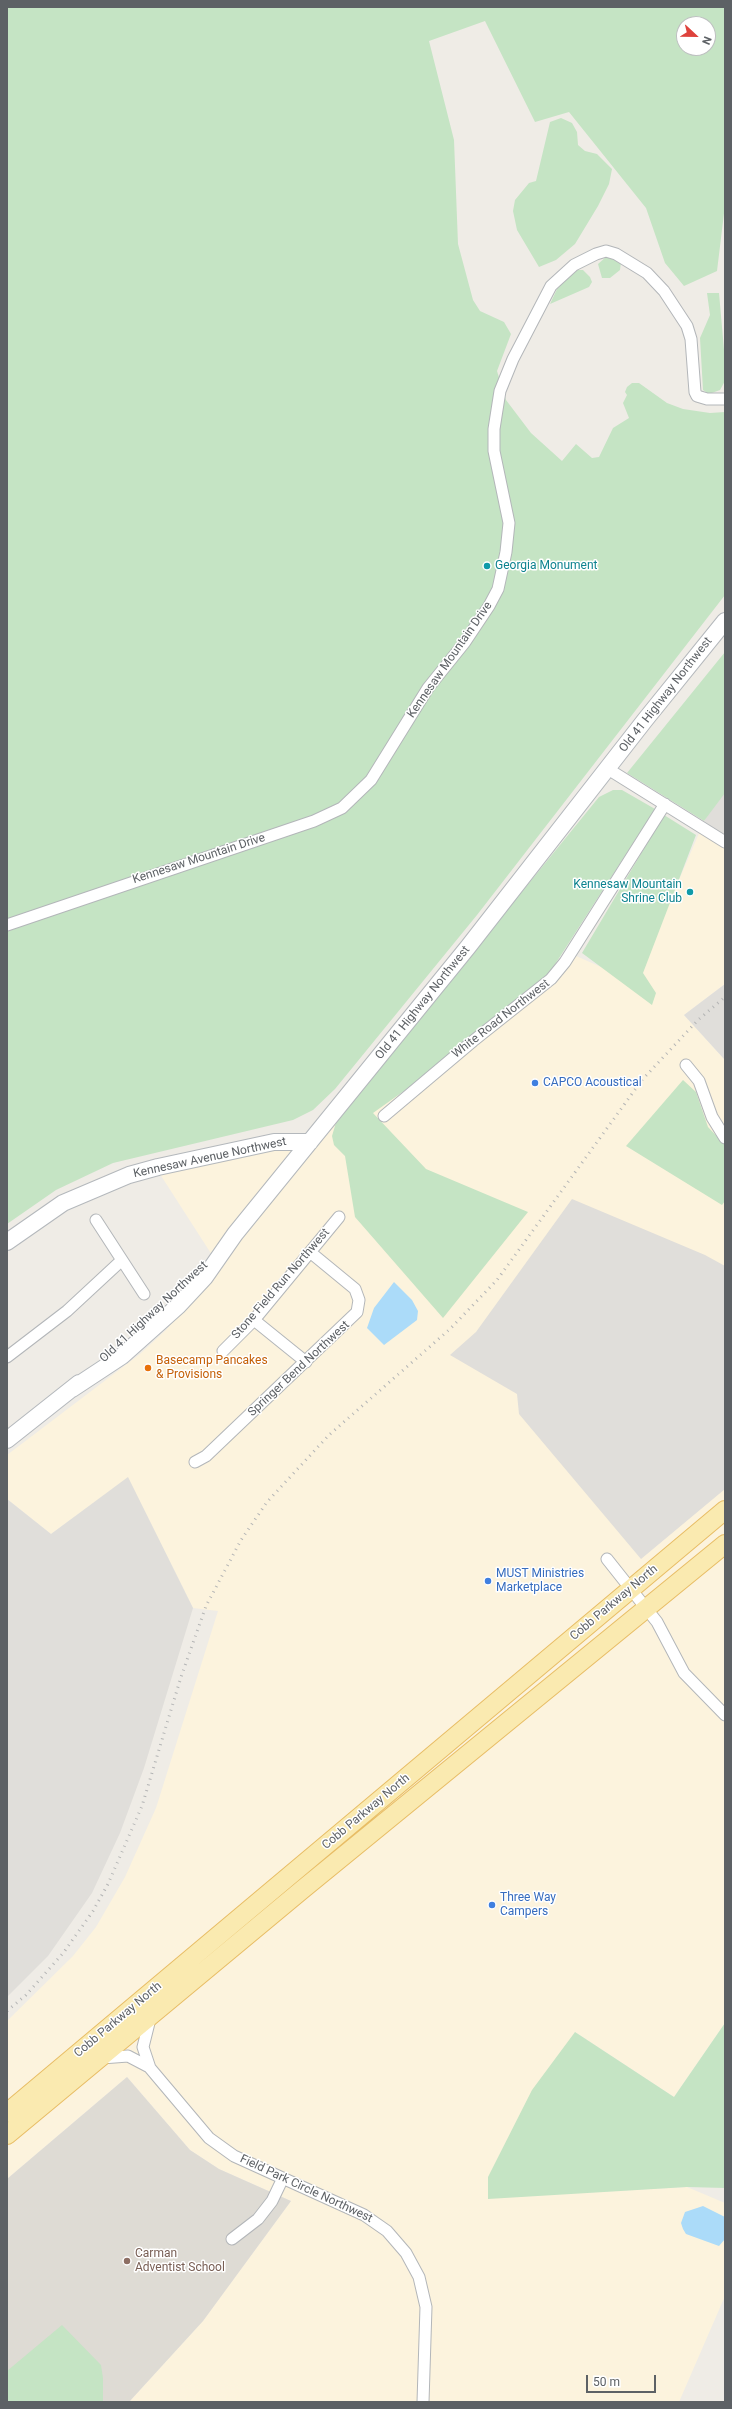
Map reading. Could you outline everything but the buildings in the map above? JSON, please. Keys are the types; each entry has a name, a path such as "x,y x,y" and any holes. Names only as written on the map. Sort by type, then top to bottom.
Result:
{"main road":[{"name":"Cobb Parkway North","path":"7,2113 362,1816 630,1588 725,1510"},
{"name":"Cobb Parkway North","path":"7,2135 514,1716 725,1544"}],"street":[{"name":"Kennesaw Mountain Drive","path":"7,925 314,821 342,808 371,780 428,688 465,642 489,606 498,589 506,552 509,523 494,452 494,429 500,391 513,359 551,286 574,265 587,258 606,251 616,254 647,273 664,291 687,326 691,339 695,392 701,398 725,399"},
{"name":"Old 41 Highway Northwest","path":"7,1440 72,1389 122,1356 178,1306 206,1277 235,1234 445,977 725,621"},
{"name":"Old 41 Highway Northwest","path":"608,769 652,723 725,636"},
{"path":"608,769 725,842"},
{"name":"White Road Northwest","path":"384,1116 473,1041 551,980 565,962 665,804"},
{"path":"686,1065 699,1081 712,1117 725,1138"},
{"name":"Kennesaw Avenue Northwest","path":"7,1242 63,1203 129,1175 158,1166 274,1142 310,1142"},
{"name":"Stone Field Run Northwest","path":"223,1351 254,1320 339,1217"},
{"path":"96,1220 144,1294"},
{"name":"Springer Bend Northwest","path":"195,1462 206,1456 353,1318 357,1312 359,1300 355,1289 310,1252"},
{"path":"7,1356 67,1311 122,1260"},
{"path":"254,1320 306,1362"},
{"path":"607,1559 647,1609 662,1631 684,1673 725,1715"},
{"name":"Field Park Circle Northwest","path":"151,2015 143,2040 144,2054 150,2068 200,2129 216,2145 234,2156 364,2215 387,2231 406,2253 419,2277 426,2307 423,2402"},
{"name":"Field Park Circle Northwest","path":"99,2058 128,2056 150,2068"},
{"path":"232,2240 262,2215 272,2201 283,2178"}],"shaded area":[{"path":"725,782 725,848 700,831 717,792"},
{"path":"700,831 725,848 725,984 684,1015 725,1060 725,2023 674,2097 575,2032 488,2198 687,2187 725,2203 725,2296 679,2402 129,2402 203,2321 291,2201 219,2169 190,2150 127,2077 7,2179 7,2021 73,1956 96,1927 125,1877 156,1808 218,1611 193,1608 128,1478 51,1534 7,1499 7,1455 140,1354 166,1330 221,1269 158,1171 306,1136 423,1084 567,952 635,982"},
{"path":"725,984 725,1060 684,1015"},
{"path":"572,1199 705,1255 725,1266 725,1489 641,1559 519,1414 517,1394 450,1355 476,1332"},
{"path":"128,1477 193,1608 144,1768 120,1833 92,1893 48,1956 7,1997 7,1499 51,1534"},
{"name":"Carman Adventist School","path":"127,2077 190,2150 219,2169 291,2201 203,2321 129,2402 7,2402 7,2179"}],"green space":[{"path":"7,7 725,7 725,205 717,271 684,286 665,263 646,208 569,112 535,122 485,21 429,41 454,140 458,244 473,300 480,311 504,322 511,334 497,371 506,400 531,433 562,461 576,444 592,458 599,457 613,428 629,418 623,403 627,395 625,392 627,387 632,383 639,383 667,403 683,409 710,413 725,412 725,595 477,915 335,1089 313,1110 293,1120 113,1163 56,1190 7,1224"},
{"path":"561,118 572,123 577,132 578,145 585,151 597,154 612,169 609,184 598,206 575,244 556,260 539,267 517,230 513,211 515,200 529,183 536,181 550,122"},
{"path":"606,257 621,262 620,270 610,278 602,278 598,264"},
{"path":"576,270 583,270 590,277 592,282 589,287 550,304 557,289"},
{"path":"707,293 719,293 725,361 725,381 720,390 709,394 703,390 700,338 710,315"},
{"path":"725,652 725,793 704,821 627,773"},
{"path":"613,790 622,790 655,809 552,969 541,981 418,1081 373,1113 426,1169 528,1212 443,1318 355,1217 345,1156 334,1145 332,1136 337,1119 599,797"},
{"path":"664,815 696,835 643,973 656,993 652,1005 582,953"},
{"path":"683,1080 696,1092 708,1127 725,1145 725,1201 722,1205 626,1146"},
{"path":"725,2023 725,2188 687,2187 488,2199 488,2177 532,2090 575,2032 674,2097"},
{"path":"62,2325 101,2365 103,2378 103,2402 7,2402 7,2371"}],"water":[{"path":"394,1282 412,1300 418,1311 417,1320 384,1345 367,1328 374,1308"},
{"path":"703,2206 725,2217 725,2239 719,2246 686,2234 683,2229 681,2223 685,2212"}],"railway":[{"path":"7,2011 26,1995 64,1952 93,1911 108,1884 142,1806 181,1677 206,1606 241,1540 267,1502 329,1435 450,1329 497,1280 642,1080 698,1020 725,997"}],"place":[{"name":"Georgia Monument","path":"487,566"},
{"name":"Kennesaw Mountain Shrine Club","path":"690,892"},
{"name":"CAPCO Acoustical","path":"535,1083"},
{"name":"Basecamp Pancakes & Provisions","path":"148,1368"},
{"name":"MUST Ministries Marketplace","path":"488,1581"},
{"name":"Three Way Campers","path":"492,1905"},
{"name":"Carman Adventist School","path":"127,2261"}]}
